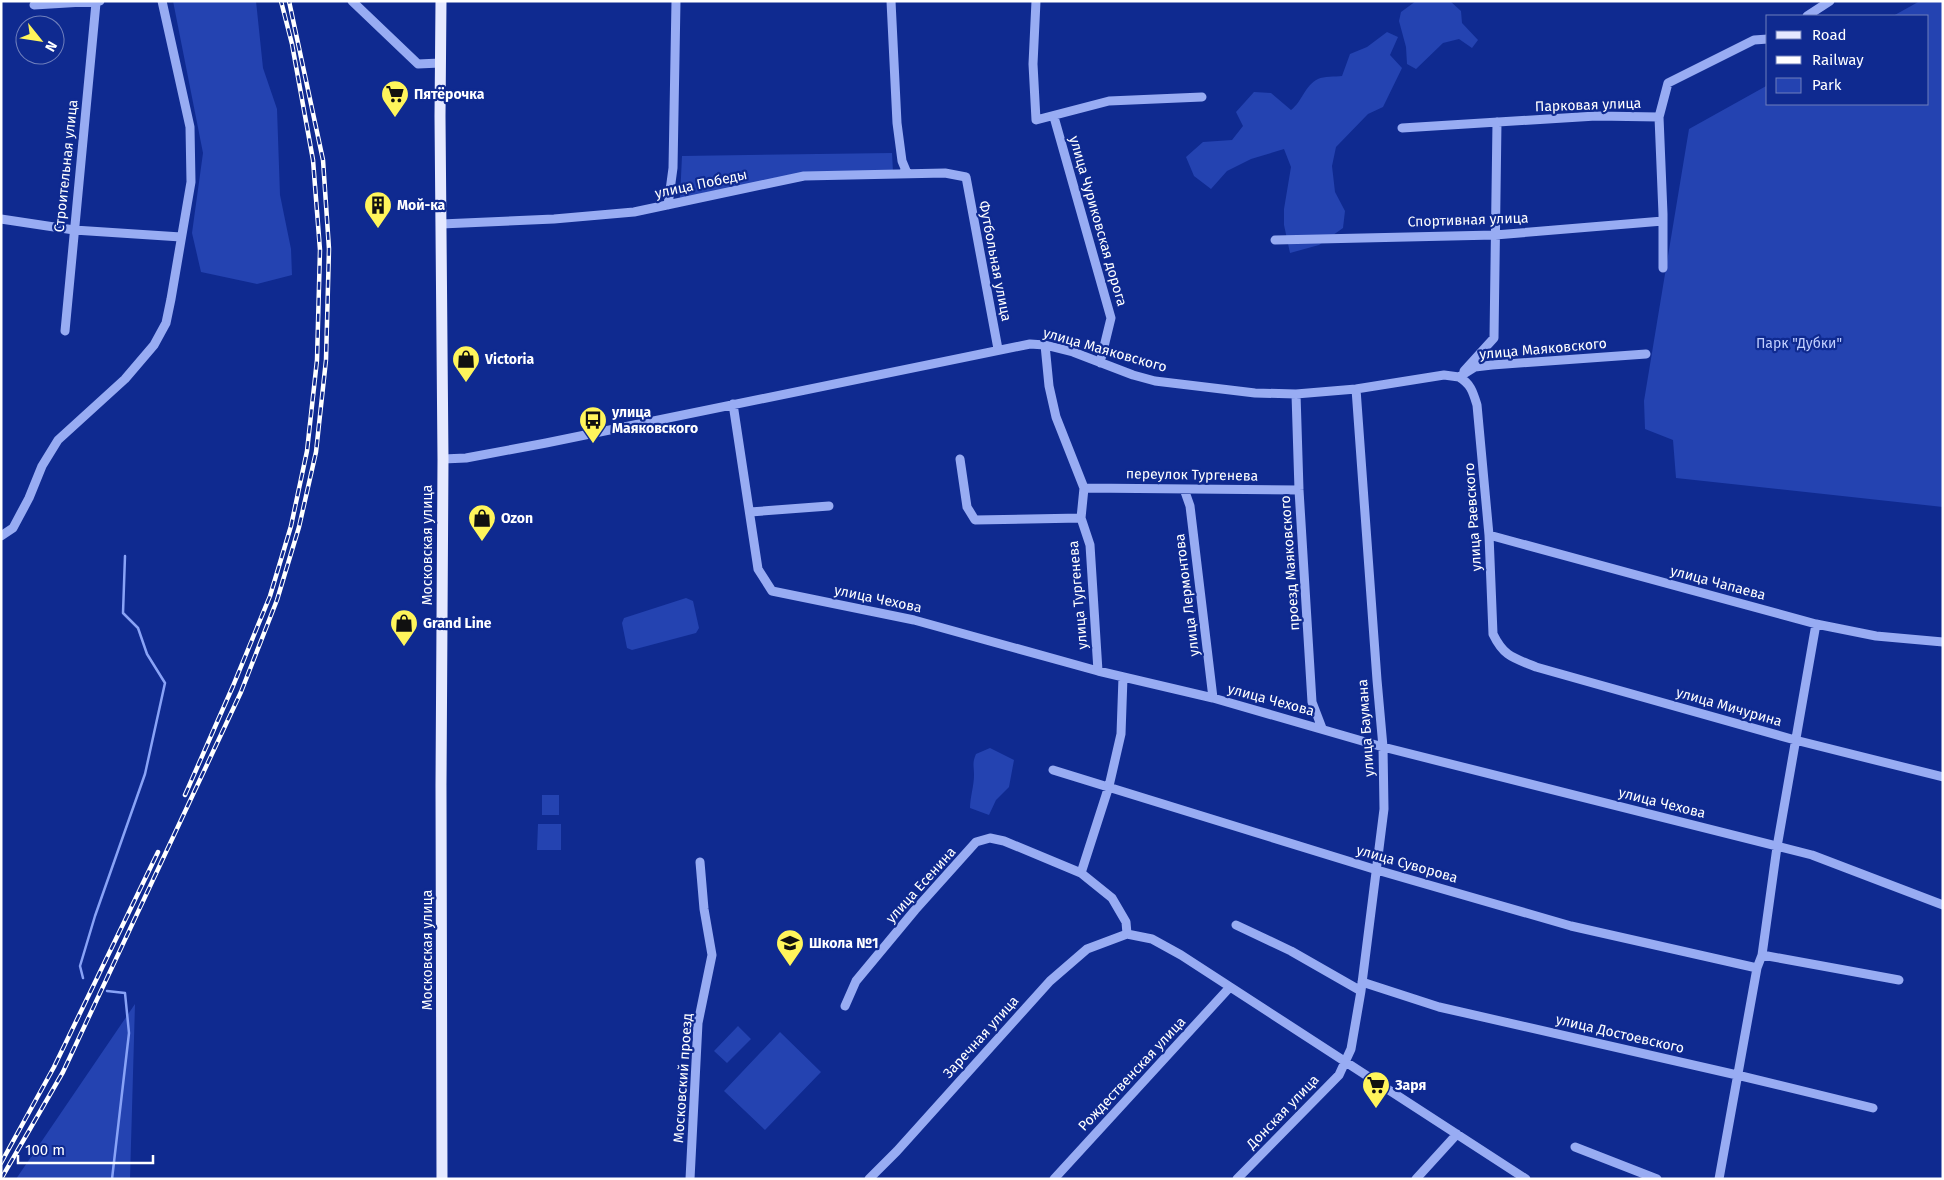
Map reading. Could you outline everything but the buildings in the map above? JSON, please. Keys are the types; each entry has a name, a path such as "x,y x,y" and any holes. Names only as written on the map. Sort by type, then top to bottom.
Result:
{"main road":[{"name":"Московская улица","path":"441,1 443,459 441,776 442,1179"}],"street":[{"path":"1,536 13,528 29,498 42,466 58,440 125,379 154,345 166,323 191,182 190,127 162,1"},
{"path":"352,1 418,64 440,64"},
{"path":"668,205 673,168 676,1"},
{"path":"891,1 897,123 902,161 907,174"},
{"path":"1036,1 1033,64 1036,120 1054,117 1109,101 1202,97"},
{"path":"1809,15 1830,1"},
{"path":"34,5 98,2"},
{"name":"Строительная улица","path":"65,331 98,2"},
{"name":"Парковая улица","path":"1402,128 1596,116 1659,117 1668,83 1754,40 1766,39"},
{"name":"улица Чуриковская дорога","path":"1054,117 1111,318 1100,363"},
{"path":"1659,117 1663,268"},
{"path":"1459,377 1494,338 1497,122"},
{"name":"улица Победы","path":"441,224 554,219 624,213 804,176 945,173 966,177"},
{"name":"Футбольная улица","path":"966,177 998,350"},
{"path":"1,218 74,230 181,237"},
{"name":"Спортивная улица","path":"1275,240 1495,235 1663,221"},
{"name":"улица Маяковского","path":"443,459 466,458 546,443 1030,344 1045,345 1073,352 1155,381 1255,392 1296,394 1356,389 1444,374 1459,377 1475,367 1492,365 1646,354"},
{"name":"улица Тургенева","path":"1045,345 1049,386 1056,417 1084,488 1081,518 1090,546 1098,671"},
{"name":"улица Раевского","path":"1459,377 1468,382 1477,405 1489,535 1493,634 1500,648 1509,656"},
{"name":"улица Баумана","path":"1346,1062 1351,1049 1362,986 1384,808 1383,747 1356,389"},
{"name":"проезд Маяковского","path":"1296,394 1299,490 1312,702 1322,728"},
{"name":"улица Чехова","path":"734,404 758,569 772,591 914,620 1098,671 1213,698 1383,747 1812,855 1943,905"},
{"path":"960,459 967,507 975,520 1081,518"},
{"name":"переулок Тургенева","path":"1084,488 1299,490"},
{"name":"улица Лермонтова","path":"1184,489 1190,506 1213,698"},
{"path":"750,512 829,506"},
{"name":"улица Чапаева","path":"1489,535 1816,624 1876,636 1943,642"},
{"path":"1719,1179 1757,968 1762,955 1777,847 1816,624"},
{"name":"улица Мичурина","path":"1509,656 1536,668 1795,740 1943,777"},
{"path":"1123,677 1121,734 1109,786 1080,873 1112,898 1126,922 1127,934 1152,939 1181,955 1526,1179"},
{"name":"улица Суворова","path":"1053,770 1377,870 1571,926 1757,968"},
{"name":"улица Есенина","path":"845,1006 856,981 915,910 976,842 990,838 1004,841 1080,873"},
{"name":"Московский проезд","path":"690,1179 698,1023 712,955 704,909 700,862"},
{"name":"улица Достоевского","path":"1236,925 1362,986 1439,1007 1873,1108"},
{"name":"Заречная улица","path":"869,1179 897,1151 1050,981 1087,949 1127,934"},
{"path":"1762,955 1900,980"},
{"name":"Рождественская улица","path":"1054,1179 1230,987"},
{"name":"Донская улица","path":"1237,1179 1339,1075 1346,1062"},
{"path":"1416,1179 1457,1134"},
{"path":"1575,1146 1657,1179"}],"green space":[{"path":"173,1 256,1 263,68 277,109 280,195 291,249 292,275 257,284 201,272 192,233 203,153"},
{"path":"1416,1 1450,1 1461,11 1462,23 1478,40 1472,48 1459,39 1443,43 1416,69 1407,64 1406,47 1399,21 1401,12"},
{"name":"Парк \"Дубки\"","path":"1920,1 1943,1 1943,507 1676,478 1673,440 1645,429 1644,401 1689,129 1766,86 1766,105 1929,105 1929,15 1895,15"},
{"path":"1387,32 1398,37 1390,55 1402,68 1383,107 1368,114 1336,147 1332,166 1335,192 1345,211 1343,228 1319,245 1290,253 1284,225 1284,209 1291,167 1284,149 1251,159 1227,171 1211,189 1194,176 1186,157 1203,142 1232,140 1243,126 1236,112 1254,92 1271,93 1291,110 1310,85 1323,77 1342,76 1350,54 1367,47"},
{"path":"892,153 893,172 802,173 680,198 682,156"},
{"path":"686,598 693,601 699,628 696,633 632,650 627,648 622,623 624,618"},
{"path":"990,748 1014,760 1009,787 996,800 989,815 970,808 976,754"},
{"path":"542,795 559,795 559,815 542,815"},
{"path":"538,824 561,824 561,850 537,850"},
{"path":"135,1004 130,1179 16,1179"},
{"path":"738,1026 751,1039 727,1063 714,1051"},
{"path":"780,1032 821,1072 765,1130 724,1091"}],"waterway":[{"path":"83,978 80,966 95,916 145,774 165,683 147,654 138,628 123,613 125,556"},
{"path":"107,991 125,993 129,1033 112,1179"}],"railway":[{"path":"185,795 270,596 291,526 307,451 317,360 320,250 313,160 292,44 281,1"},
{"path":"1,1179 63,1072 241,692 277,600 299,527 316,452 326,360 329,249 323,160 289,1"},
{"path":"1,1163 54,1067 158,852"}],"place":[{"name":"Пятёрочка","path":"395,118"},
{"name":"Мой-ка","path":"378,229"},
{"name":"Victoria","path":"466,383"},
{"name":"улица Маяковского","path":"593,444"},
{"name":"Ozon","path":"482,542"},
{"name":"Grand Line","path":"404,647"},
{"name":"Школа №1","path":"790,967"},
{"name":"Заря","path":"1376,1109"}]}
